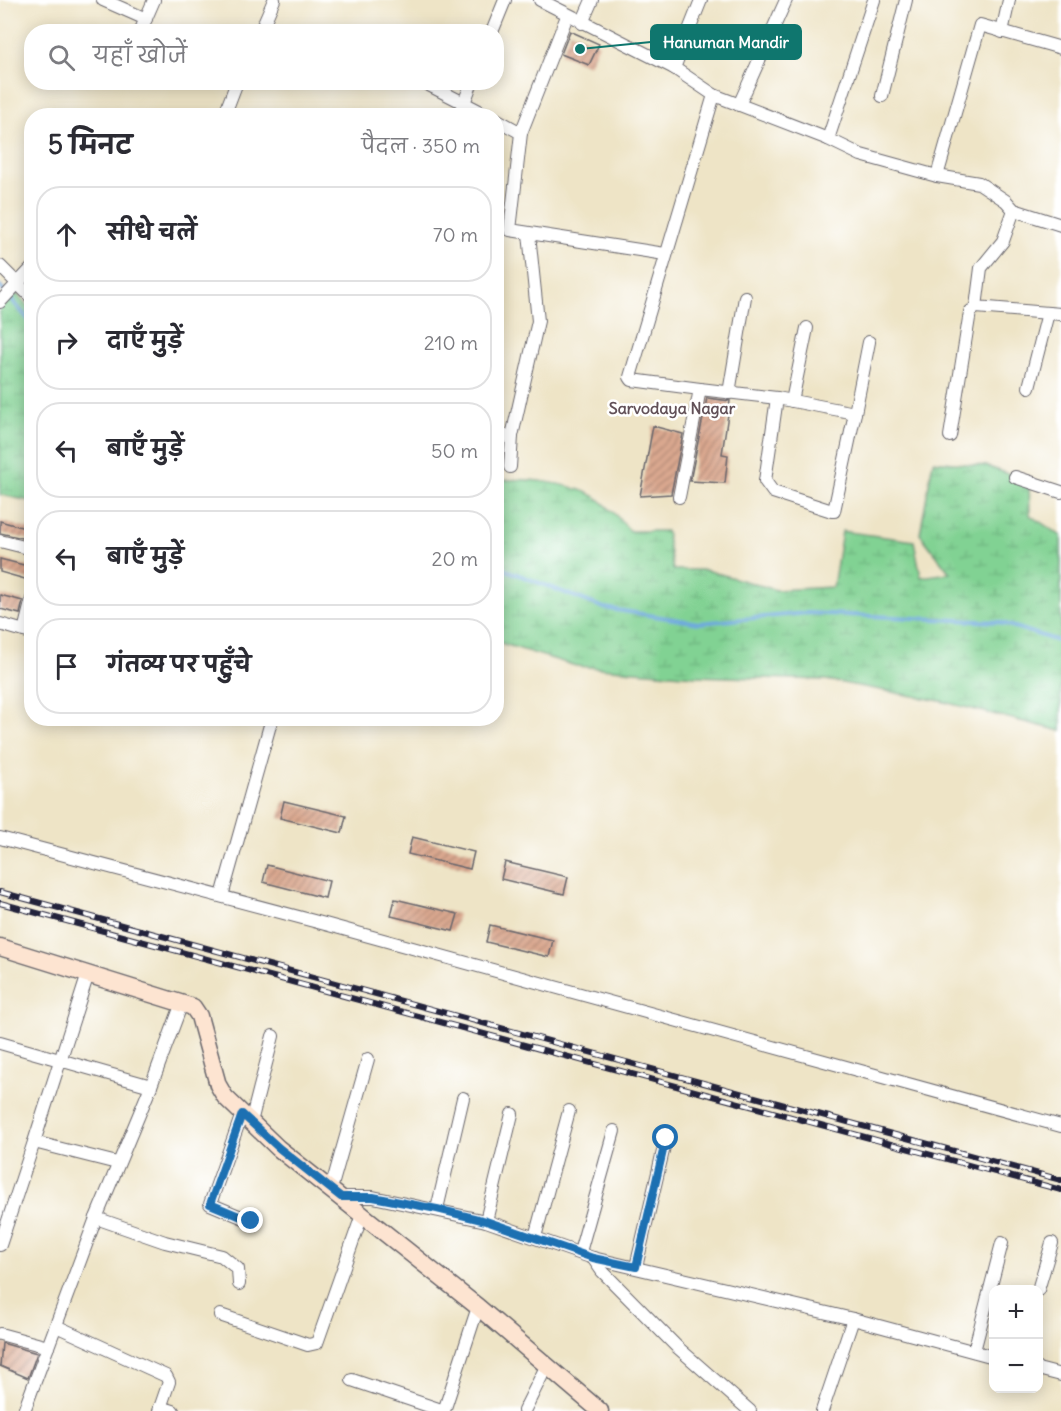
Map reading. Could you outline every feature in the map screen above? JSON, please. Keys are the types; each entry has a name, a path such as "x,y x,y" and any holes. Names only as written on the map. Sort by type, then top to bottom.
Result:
{"street":[{"path":"103,0 146,19"},
{"path":"144,24 154,0"},
{"path":"264,24 274,0"},
{"path":"495,24 505,0"},
{"path":"540,0 567,16 674,68 714,95 828,139 861,155 937,176 978,183 1006,201 1014,210 1061,225"},
{"path":"582,23 592,0"},
{"path":"674,68 700,0"},
{"path":"739,105 786,0"},
{"path":"828,139 874,0"},
{"path":"882,96 906,0"},
{"path":"1002,32 1009,0"},
{"path":"567,16 521,132 509,228 512,232 665,254"},
{"path":"937,176 980,25 1061,48"},
{"path":"227,108 234,90"},
{"path":"434,90 459,108"},
{"path":"463,108 469,90"},
{"path":"714,95 665,254 631,379 777,398 855,413"},
{"path":"504,123 521,132"},
{"path":"950,436 970,312 976,307 981,268 1003,241 1014,210"},
{"path":"510,467 512,436 538,321 529,234"},
{"path":"0,266 24,291"},
{"path":"2,300 24,277"},
{"path":"729,393 745,297"},
{"path":"976,307 1055,313 1029,387"},
{"path":"792,401 807,328"},
{"path":"777,398 765,481 767,487 772,492 834,511 868,342"},
{"path":"679,497 700,389"},
{"path":"504,436 512,436"},
{"path":"1016,477 1061,492"},
{"path":"0,541 24,547"},
{"path":"0,624 24,631"},
{"path":"222,896 270,726"},
{"path":"0,838 222,896 1061,1126"},
{"path":"0,947 193,1007 199,1016 218,1085 225,1097 362,1215 478,1307 600,1411"},
{"path":"1,1238 62,1060 88,974"},
{"path":"24,1411 117,1163 151,1086 182,1003"},
{"path":"251,1221 210,1204 247,1118 273,1036"},
{"path":"0,1043 151,1086"},
{"path":"336,1193 368,1059"},
{"path":"437,1209 463,1098"},
{"path":"536,1238 569,1111"},
{"path":"486,1221 512,1114"},
{"path":"580,1252 614,1131"},
{"path":"636,1267 666,1138"},
{"path":"34,1142 117,1163"},
{"path":"336,1193 373,1197 486,1221 593,1258 854,1319 989,1356"},
{"path":"220,1315 308,1345 317,1343 362,1215"},
{"path":"96,1218 165,1242 222,1256 238,1269 239,1284"},
{"path":"974,1352 1002,1243"},
{"path":"1040,1285 1052,1244"},
{"path":"593,1258 602,1271 676,1346 750,1411"},
{"path":"352,1380 444,1411 478,1307"},
{"path":"822,1411 854,1319"},
{"path":"56,1326 166,1376 169,1382 159,1409 173,1411"},
{"path":"0,1334 48,1347"},
{"path":"524,1411 547,1365"},
{"path":"1043,1370 1061,1375"}],"green space":[{"path":"17,294 24,302 24,500 0,495 0,307"},
{"path":"933,461 986,466 1029,481 1030,515 1061,536 1061,731 940,701 826,680 695,676 576,666 504,644 504,480 533,480 576,489 588,493 606,505 630,531 666,531 673,570 706,570 776,590 833,587 842,531 914,541 921,577 950,573 920,534"}],"building":[{"path":"570,31 599,44 589,65 561,54"},
{"path":"707,398 730,401 722,454 728,455 725,483 690,481"},
{"path":"653,426 683,434 671,494 640,496"},
{"path":"0,521 24,528 24,538 0,533"},
{"path":"0,559 24,565 24,579 0,572"},
{"path":"0,595 23,601 20,614 0,609"},
{"path":"284,801 346,816 342,833 280,818"},
{"path":"412,837 474,852 470,869 408,854"},
{"path":"505,862 568,877 564,894 501,879"},
{"path":"267,865 329,881 325,898 263,882"},
{"path":"395,899 458,914 453,931 391,916"},
{"path":"490,925 553,940 549,957 486,942"},
{"path":"2,1343 37,1353 28,1378 0,1366"}],"waterway":[{"path":"0,286 24,314"},
{"path":"504,569 604,608 699,623 807,613 999,622 1061,642"}],"railway":[{"path":"0,892 1061,1180"},
{"path":"0,903 1061,1190"}],"place":[{"name":"Hanuman Mandir","path":"580,49"}],"district":[{"name":"Sarvodaya Nagar","path":"672,408"}],"route":[{"path":"251,1221 213,1208 210,1204 242,1114 279,1148 341,1197 373,1197 437,1209 486,1221 593,1258 636,1267 666,1138"}]}
